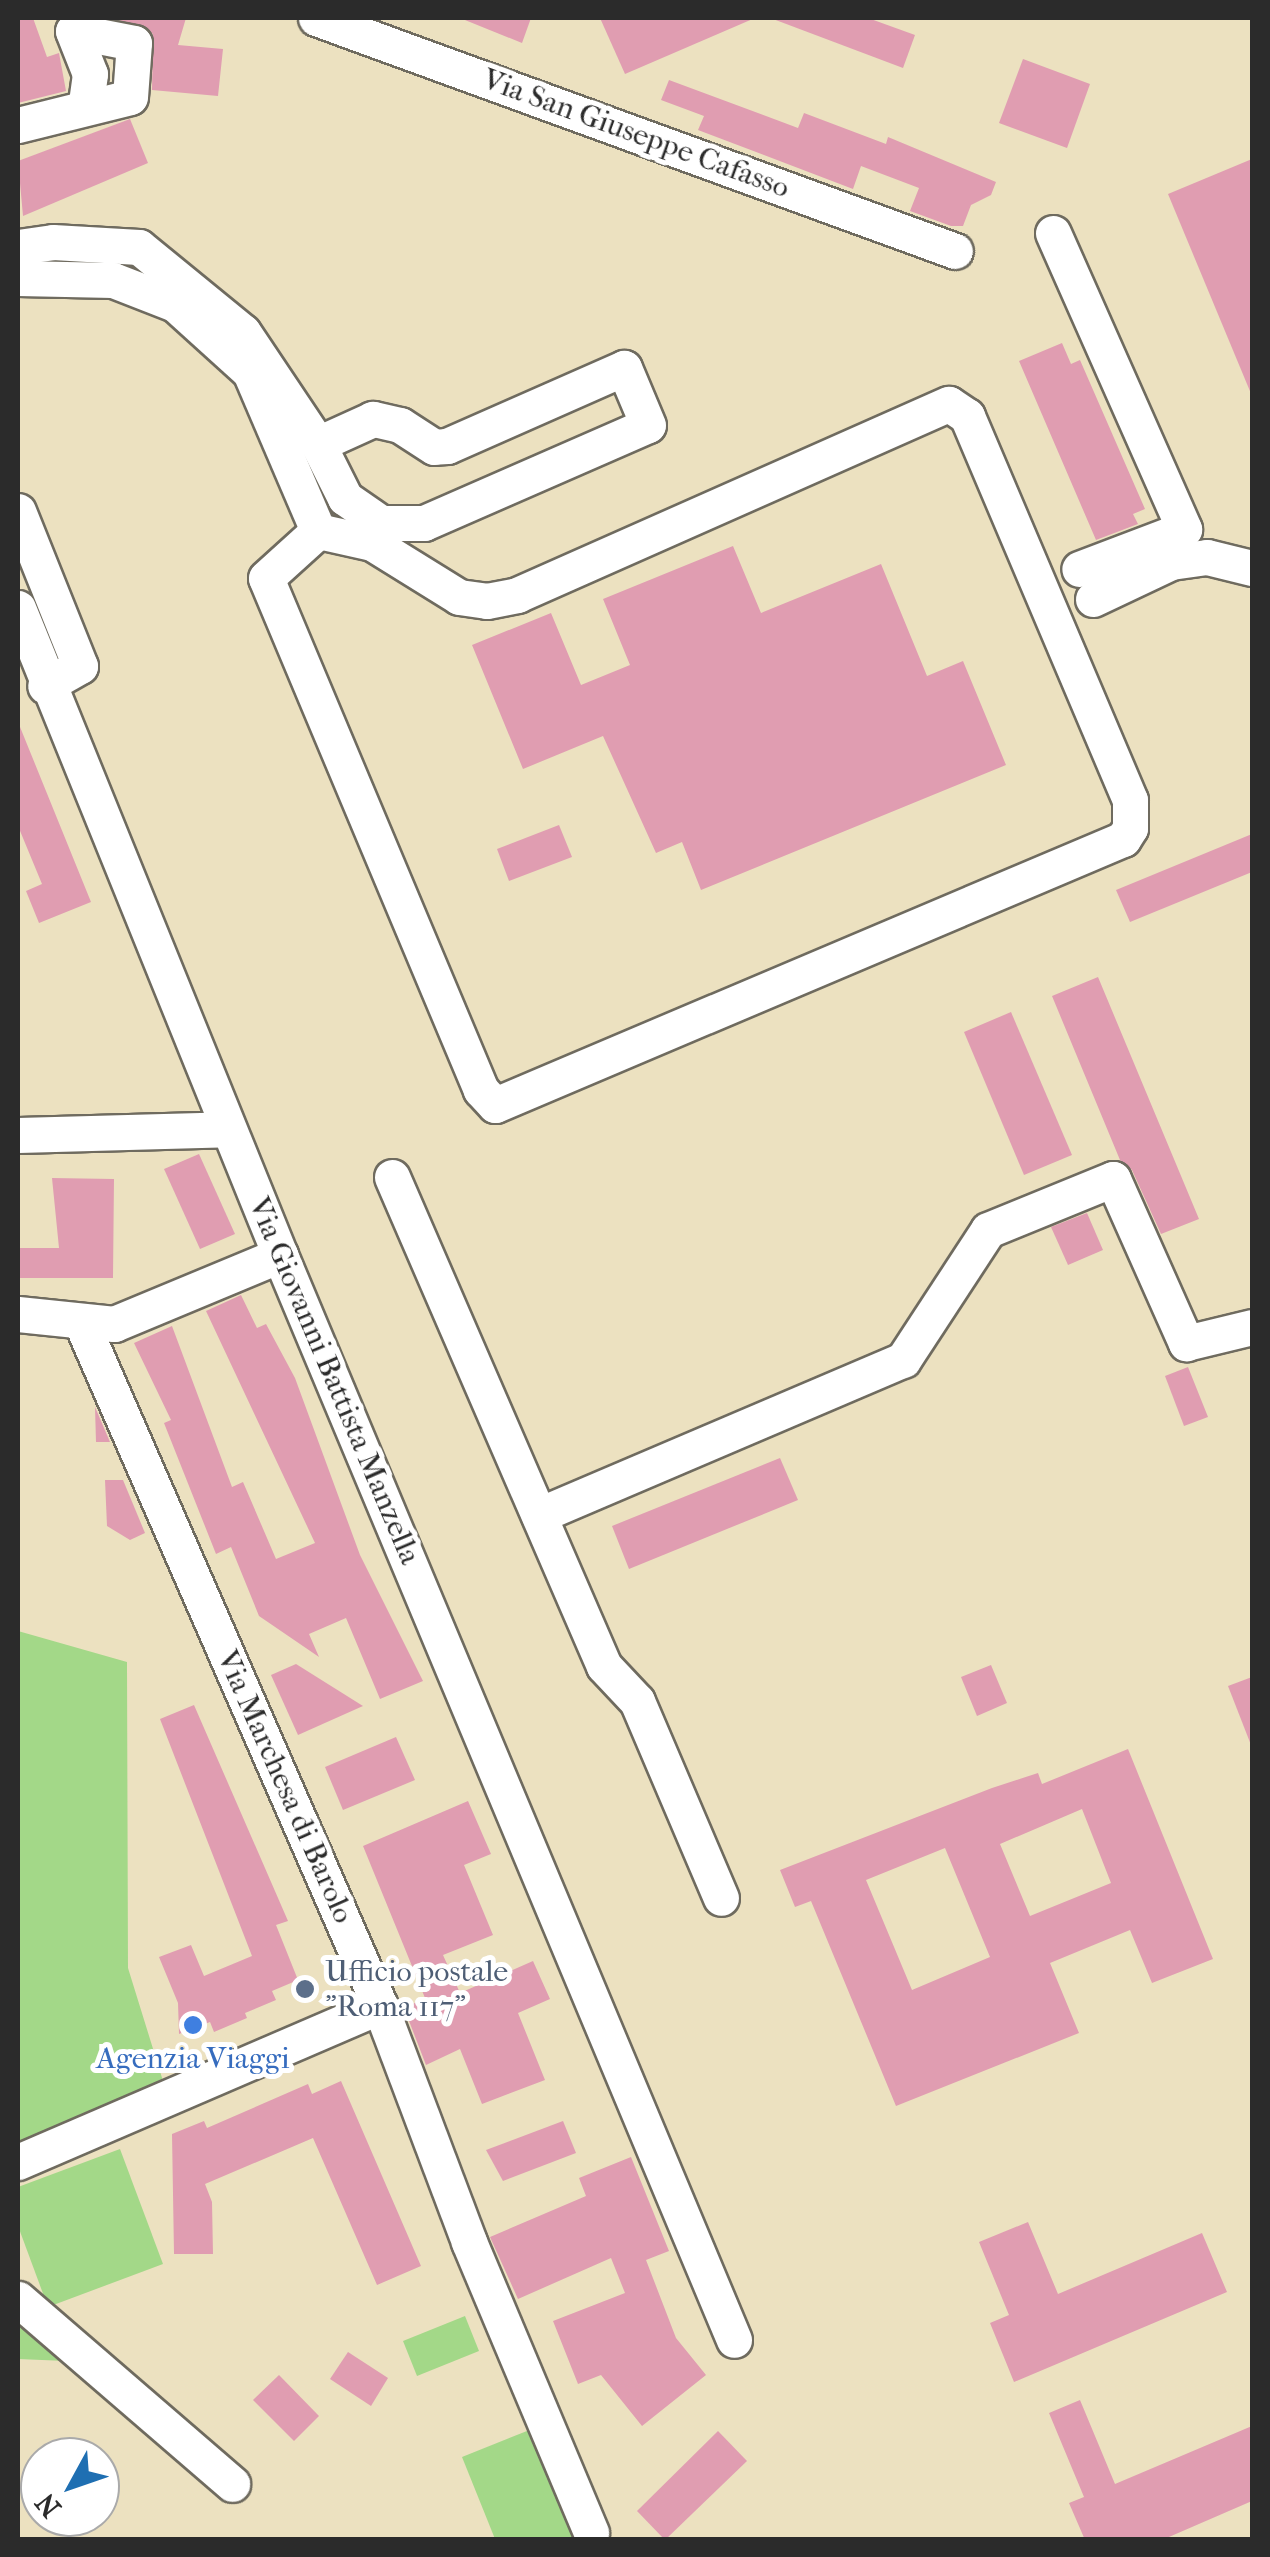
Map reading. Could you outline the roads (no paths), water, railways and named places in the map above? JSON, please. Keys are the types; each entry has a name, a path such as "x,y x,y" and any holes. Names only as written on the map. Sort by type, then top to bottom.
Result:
{"street":[{"name":"Via San Giuseppe Cafasso","path":"316,18 955,251"},
{"path":"65,24 90,74 86,104"},
{"path":"18,125 86,104 130,97 134,44 65,24"},
{"path":"1053,233 1184,529 1086,584 1208,556 1252,568"},
{"path":"18,247 54,242 139,248 243,332 318,444 345,498 381,523 402,527 648,425 624,368 447,446 434,447 400,425 373,420 318,444"},
{"path":"18,278 113,280 175,304 250,372 318,531"},
{"path":"948,404 966,416 974,432 1130,800 1130,828 1110,848 496,1104 481,1090 266,578 318,531 372,543 459,597 486,601 517,595 948,404"},
{"path":"18,511 80,666 35,682"},
{"name":"Via Giovanni Battista Manzella","path":"18,608 35,682 659,2150 734,2340"},
{"path":"18,1135 228,1129"},
{"path":"392,1176 604,1666 637,1701 721,1898"},
{"path":"539,1515 903,1360 988,1230 1112,1179 1186,1343 1252,1327"},
{"path":"18,1314 82,1324 114,1324 280,1255"},
{"name":"Via Marchesa di Barolo","path":"82,1324 380,2006 470,2242 591,2532"},
{"path":"18,2162 380,2006"},
{"path":"18,2299 232,2484"}],"place":[{"name":"Ufficio postale \"Roma 117\"","path":"305,1989"},
{"name":"Agenzia Viaggi","path":"193,2025"}]}
